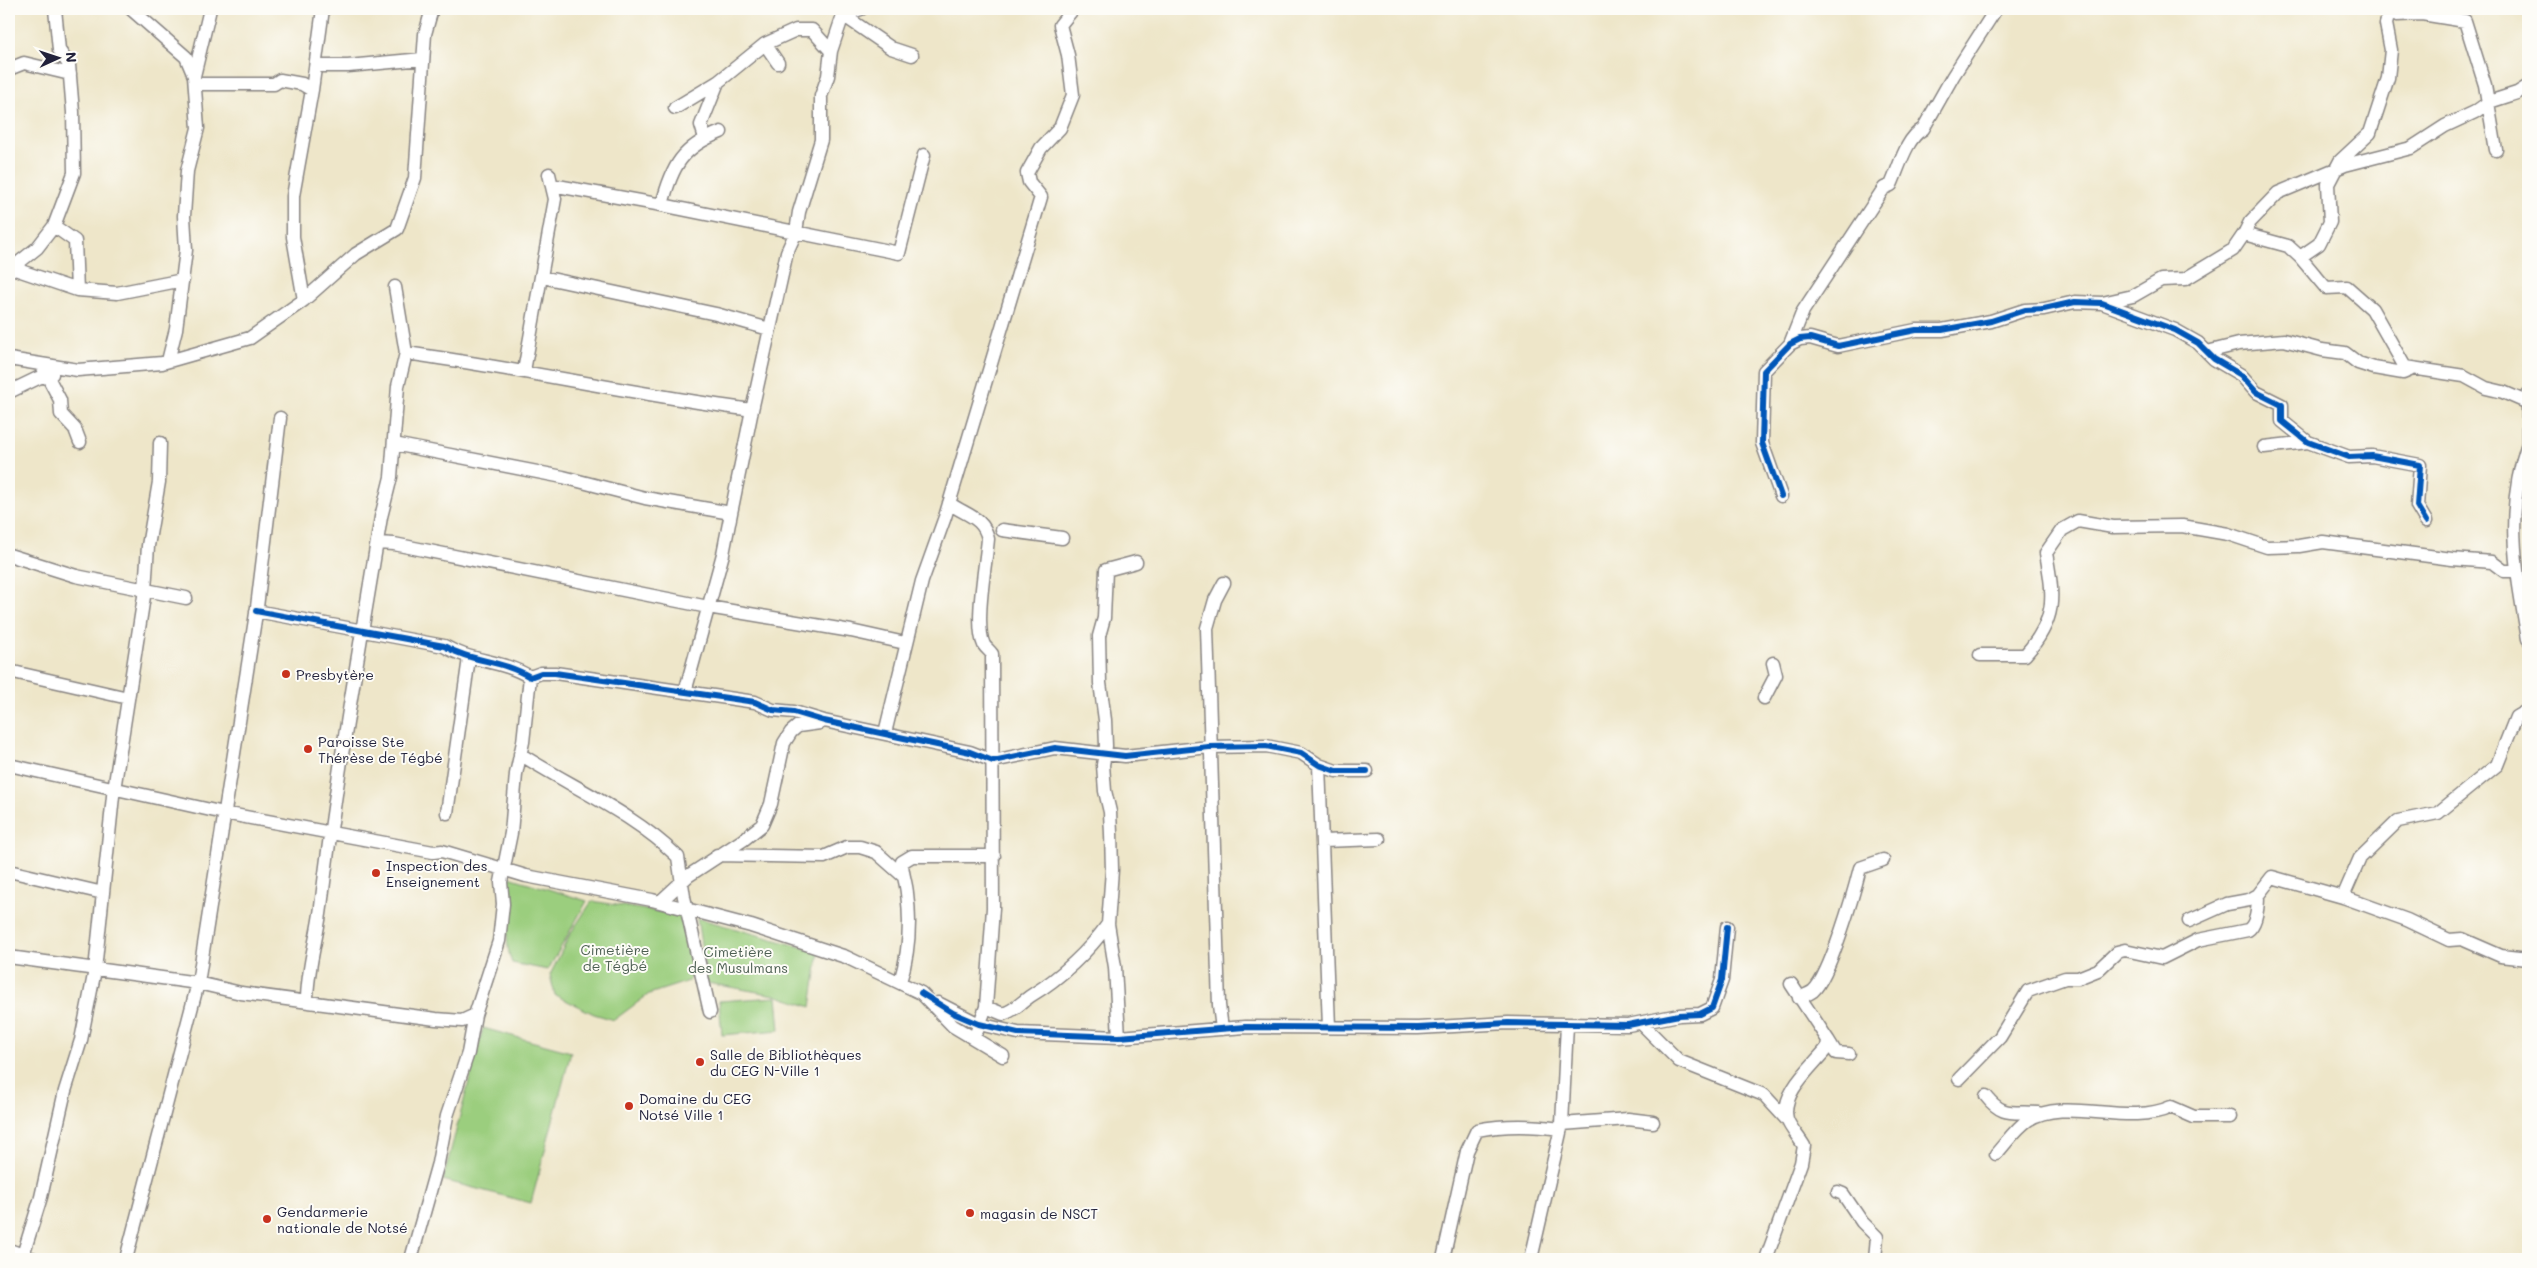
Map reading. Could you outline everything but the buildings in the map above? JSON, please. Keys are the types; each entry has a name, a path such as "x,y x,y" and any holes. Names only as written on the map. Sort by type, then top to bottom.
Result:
{"street":[{"path":"11,269 37,248 54,226 74,173 73,112 69,65 59,50 55,9"},
{"path":"131,9 186,57 195,80"},
{"path":"168,361 182,280 187,170 198,128 195,80 210,9"},
{"path":"304,300 293,237 293,196 316,66 323,9"},
{"path":"9,359 43,370 168,361 250,338 304,300 356,254 397,230 415,178 425,34 432,9"},
{"path":"843,15 861,9"},
{"path":"885,733 905,643 922,581 949,503 1041,196 1029,182 1027,173 1041,148 1060,128 1073,94 1068,56 1060,25 1073,9"},
{"path":"1790,344 1803,311 1884,188 1891,185 1904,153 1918,131 1924,129 1953,76 1996,9"},
{"path":"2300,257 2319,244 2330,222 2328,184 2340,161 2370,133 2388,78 2391,50 2386,24 2390,10 2397,16 2422,14 2465,21 2489,102 2496,150"},
{"path":"685,692 723,554 787,252 796,232 801,203 821,140 820,96 828,76 830,51 843,15"},
{"path":"843,15 891,48 912,55"},
{"path":"675,108 718,82 765,44 796,30 812,30 830,51"},
{"path":"765,44 778,63"},
{"path":"316,66 348,66 423,59"},
{"path":"9,69 24,63 70,74"},
{"path":"195,80 274,84 280,80 302,84 312,90"},
{"path":"705,138 701,125 718,82"},
{"path":"1781,496 1762,443 1764,371 1790,344 1800,339 1810,338 1838,346 1916,330 1942,330 1991,322 2025,310 2044,309 2075,302 2102,303 2133,296 2161,280 2186,278 2232,250 2250,222 2278,193 2336,170 2411,148 2445,126 2475,112 2489,102 2518,93 2528,86"},
{"path":"662,204 669,176 683,154 705,138 721,132"},
{"path":"524,371 555,199 550,180 899,253 924,155"},
{"path":"54,226 75,241 77,290"},
{"path":"2244,234 2288,246 2300,257 2326,288 2347,287 2372,309 2405,367 2410,370 2464,376 2486,388 2527,398 2528,443 2520,466 2513,513 2517,571 2528,639"},
{"path":"11,269 77,290 117,294 182,280"},
{"path":"542,277 716,314 770,329"},
{"path":"307,1001 307,977 320,910 330,833 362,631 377,543 391,477 398,386 406,353 395,287"},
{"path":"2102,303 2176,330 2198,343 2207,352 2241,375 2256,392 2282,404 2282,421 2308,442 2349,456 2372,456 2420,465 2417,506 2426,521"},
{"path":"2207,352 2240,344 2284,340 2322,350 2345,353 2358,363 2374,368 2403,373 2410,370"},
{"path":"406,353 524,371 638,393 752,410"},
{"path":"9,392 43,370"},
{"path":"43,370 60,400 61,414 75,429 80,442"},
{"path":"126,1259 198,983 256,611 280,418"},
{"path":"2264,447 2308,442"},
{"path":"9,1250 29,1257 65,1091 81,1040 94,970 114,789 145,590 148,546 159,482 160,443"},
{"path":"394,444 562,477 645,498 731,513"},
{"path":"949,503 979,520 987,530 988,539 981,602 981,630 984,645 992,654 994,856 990,963 986,1007 974,1039"},
{"path":"1980,656 2024,655 2037,642 2047,623 2053,595 2046,553 2062,530 2078,521 2113,527 2182,526 2228,534 2267,547 2299,546 2323,542 2452,559 2492,562 2504,571 2517,571"},
{"path":"1002,530 1062,538"},
{"path":"377,543 394,544 526,569 708,607 851,631 905,643"},
{"path":"9,555 76,576 186,598"},
{"path":"1119,1037 1115,968 1108,924 1112,861 1110,812 1105,791 1103,765 1105,720 1100,696 1099,636 1104,618 1106,570 1136,562"},
{"path":"1222,1029 1219,1005 1209,747 1207,628 1215,600 1224,583"},
{"path":"256,611 444,646 469,658 517,669 530,677"},
{"path":"447,813 469,658"},
{"path":"1764,698 1776,674 1773,663"},
{"path":"9,671 128,698"},
{"path":"530,677 541,673 555,673 755,702 773,710 794,712 824,721 970,752 993,760 1055,748 1125,756 1209,747 1266,746 1286,748 1301,753 1319,765 1336,771 1367,771"},
{"path":"411,1259 438,1163 447,1116 468,1053 475,1015 500,941 503,870 511,834 516,774 530,677"},
{"path":"2343,897 2360,858 2398,821 2438,813 2497,765 2516,717 2528,710"},
{"path":"660,902 717,855 743,840 762,825 771,804 784,742 791,732 804,724 824,721"},
{"path":"520,754 556,776 612,805 664,844 678,857 710,1012"},
{"path":"9,765 224,813 433,852 442,851 503,870 660,902 806,942 846,957 921,992 952,1013 979,1024 1018,1033 1119,1037 1222,1029 1418,1028 1508,1023 1628,1025 1679,1015 1700,1014 1712,1008 1722,980 1727,926"},
{"path":"1319,765 1329,1027"},
{"path":"1323,841 1379,839"},
{"path":"717,855 824,857 848,847 860,847 876,852 902,875"},
{"path":"900,982 906,963 908,939 907,890 902,875 902,862 912,856 994,856"},
{"path":"1799,998 1813,990 1827,969 1854,894 1860,868 1883,860"},
{"path":"9,871 103,893"},
{"path":"2189,921 2227,904 2249,900 2258,895 2272,877 2343,897 2407,920 2449,940 2462,939 2501,956 2528,959"},
{"path":"1959,1079 2000,1037 2028,991 2065,978 2078,978 2098,970 2117,952 2125,950 2162,958 2198,940 2248,930 2251,927 2256,912 2258,895"},
{"path":"986,1007 1003,1014 1016,1010 1030,996 1047,988 1086,951 1108,924"},
{"path":"9,956 94,970 198,983 241,993 462,1021 475,1015"},
{"path":"1791,984 1799,998 1820,1024 1836,1053"},
{"path":"921,992 953,1026 1003,1056"},
{"path":"1641,1022 1679,1061 1724,1081 1764,1095 1788,1121 1804,1146 1766,1259"},
{"path":"1530,1259 1561,1126 1567,1025"},
{"path":"1788,1121 1785,1109 1791,1090 1827,1048 1828,1040"},
{"path":"1818,1058 1836,1053 1849,1054"},
{"path":"1986,1096 1995,1107 2006,1112 2146,1114 2170,1107 2194,1117 2230,1117"},
{"path":"1996,1154 2026,1121 2048,1113"},
{"path":"1443,1259 1467,1151 1478,1130 1498,1126 1561,1126 1628,1119 1652,1122"},
{"path":"1838,1192 1843,1194 1862,1222 1877,1237 1875,1259"}],"green space":[{"path":"506,876 587,901 548,970 512,963 507,942 508,887"},
{"name":"Cimetière de Tégbé","path":"592,901 684,916 695,970 689,981 649,994 614,1020 594,1014 555,995 550,975 570,934"},
{"name":"Cimetière des Musulmans","path":"697,918 819,952 811,1007 775,995 707,983"},
{"path":"777,997 780,1030 722,1035 719,1001"},
{"path":"483,1028 571,1052 531,1203 443,1180"}],"cycle path":[{"path":"1781,496 1762,443 1764,371 1790,344 1800,339 1810,338 1838,346 1916,330 1942,330 1991,321 2025,310 2044,309 2075,302 2102,303 2175,330 2198,343 2214,359 2241,375 2256,392 2282,405 2282,421 2308,442 2349,457 2372,456 2420,465 2417,506 2426,521"},
{"path":"256,611 444,646 465,655 509,667 530,677 541,673 555,673 755,702 773,710 794,712 824,721 970,752 993,761 1055,748 1125,756 1209,747 1266,746 1301,753 1319,765 1336,771 1367,771"},
{"path":"921,993 953,1013 979,1024 1018,1033 1119,1037 1245,1027 1418,1028 1508,1023 1628,1025 1679,1015 1700,1014 1712,1008 1722,980 1727,927"}],"place":[{"name":"Presbytère","path":"286,674"},
{"name":"Paroisse Ste Thérèse de Tégbé","path":"308,749"},
{"name":"Inspection des Enseignement","path":"376,873"},
{"name":"Salle de Bibliothèques du CEG N-Ville 1","path":"700,1062"},
{"name":"Domaine du CEG Notsé Ville 1","path":"629,1106"},
{"name":"magasin de NSCT","path":"970,1213"},
{"name":"Gendarmerie nationale de Notsé","path":"267,1219"}]}
